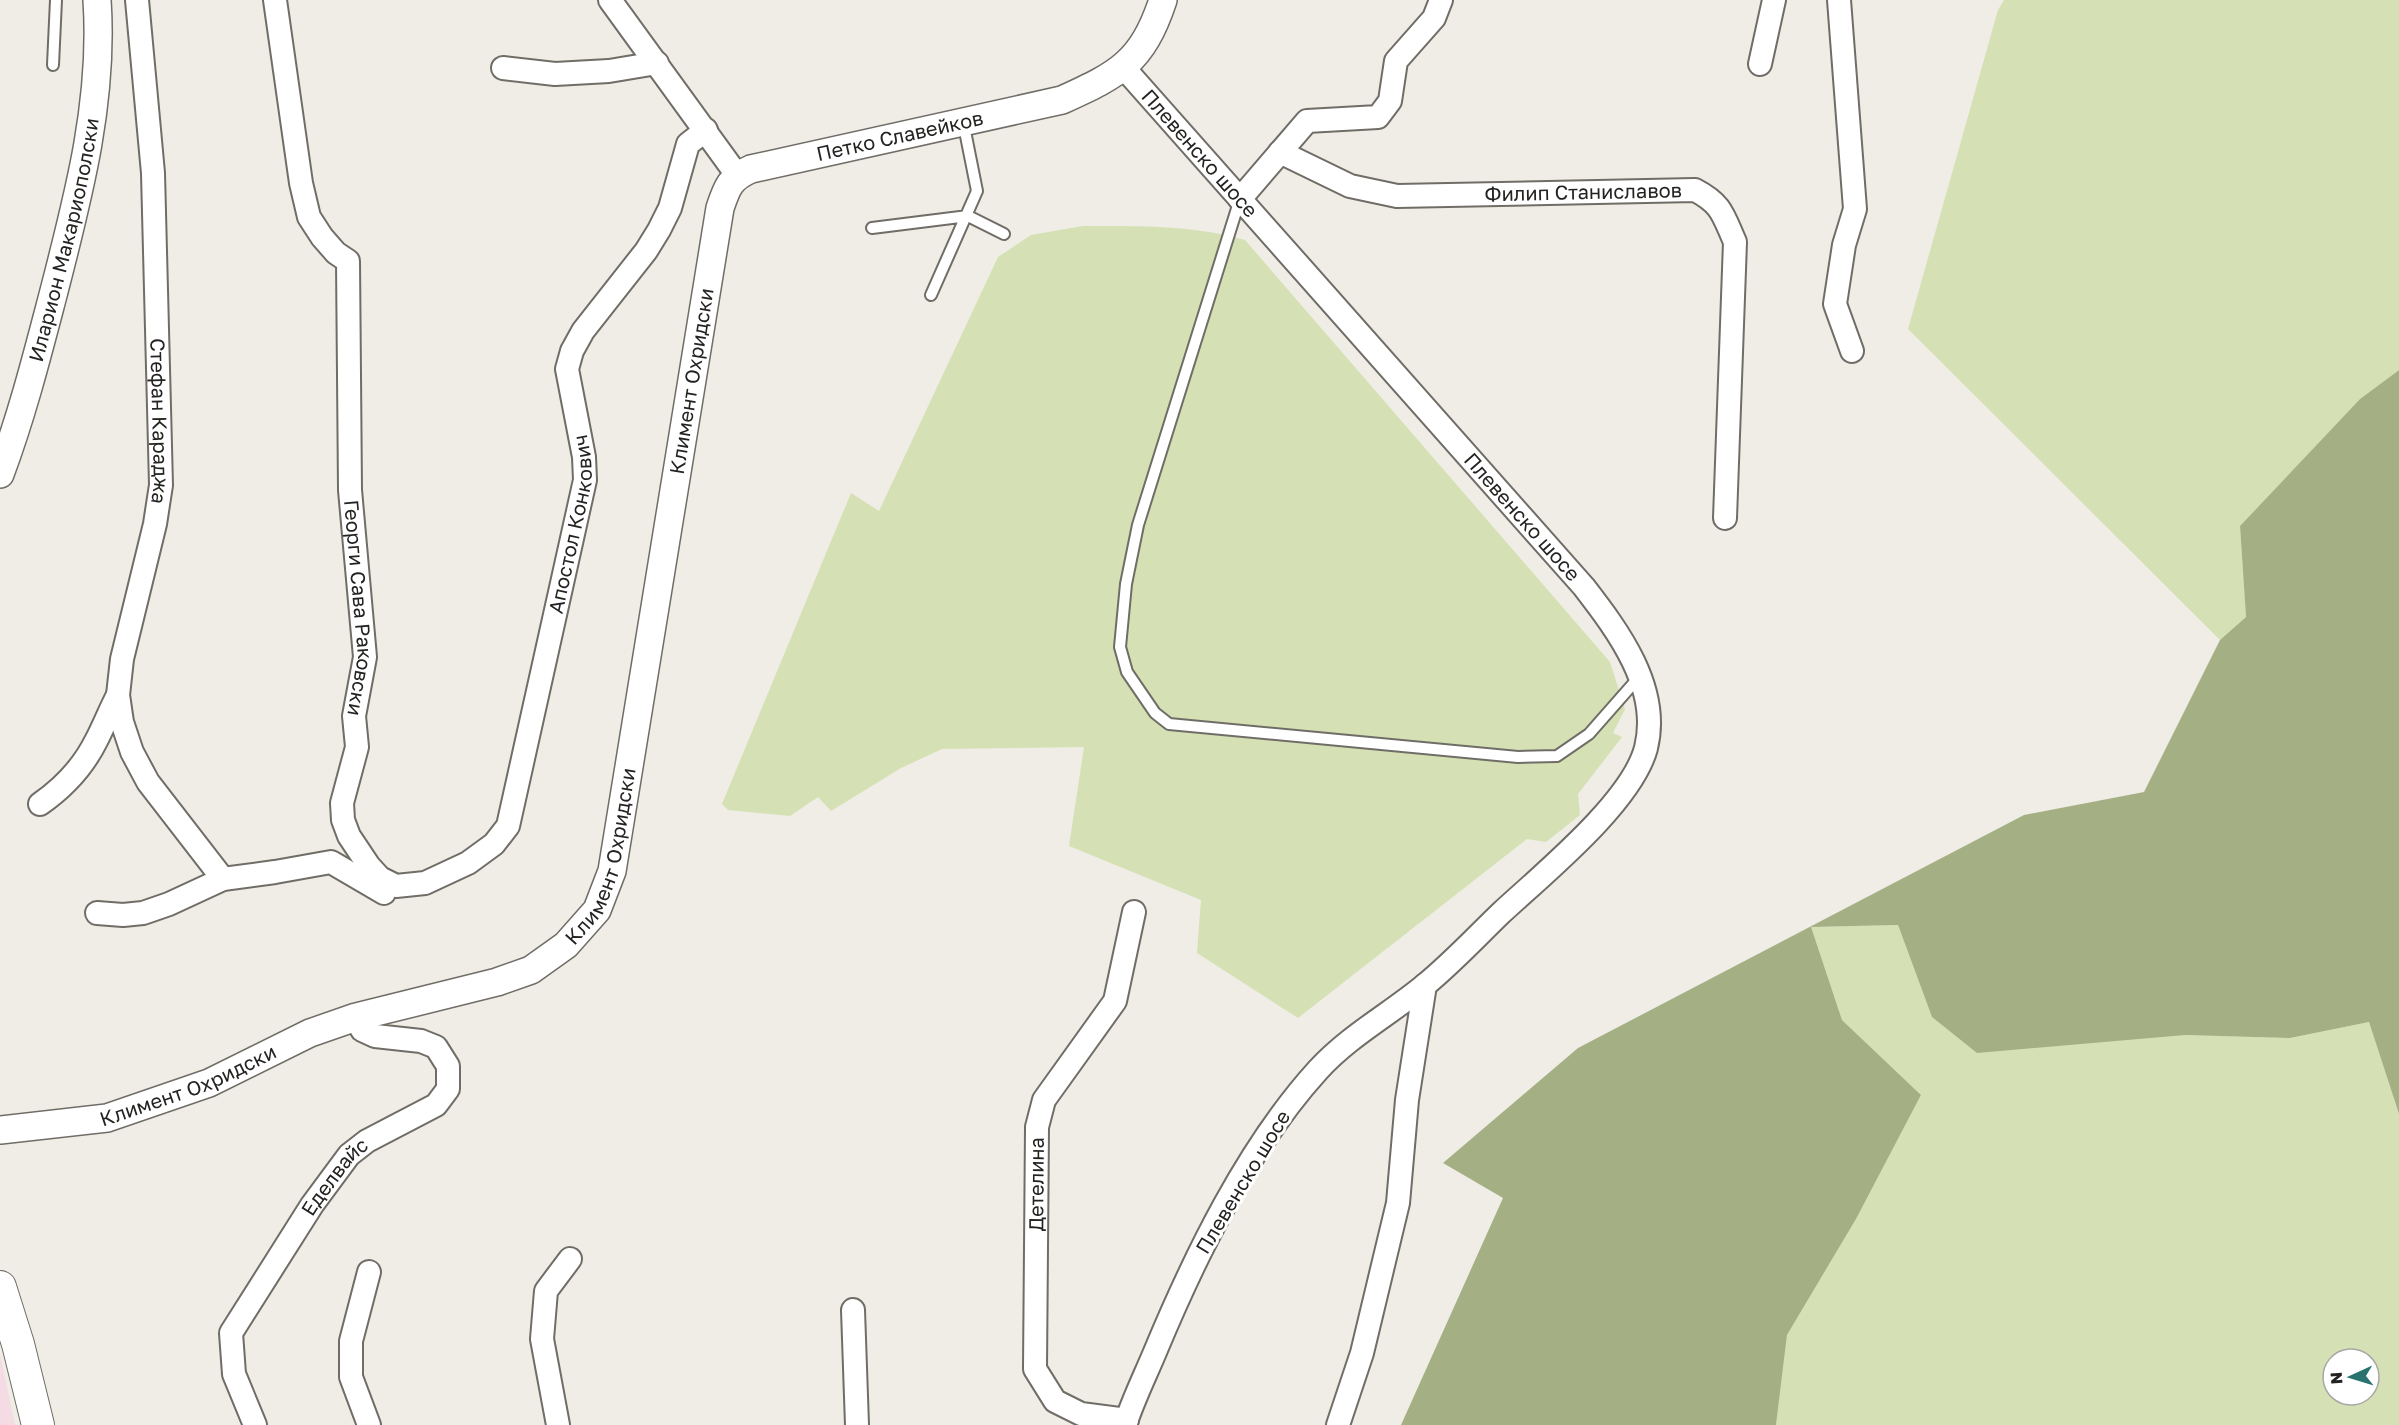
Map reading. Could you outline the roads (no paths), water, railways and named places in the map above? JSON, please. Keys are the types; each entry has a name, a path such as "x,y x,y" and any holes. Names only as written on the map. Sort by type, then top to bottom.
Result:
{"main road":[{"path":"0,1287 18,1344 38,1425"}],"street":[{"name":"Иларион Макариополски","path":"0,474 19,424 74,215 89,145 96,84 97,0"},
{"name":"Стефан Караджа","path":"137,0 153,172 160,485 155,524 122,659 118,695 122,722 132,752 148,782 223,879"},
{"name":"Георги Сава Раковски","path":"275,0 301,183 309,217 336,253 348,261 350,490 365,657 354,716 357,747 342,803 343,820 348,836 369,866 380,878 396,886"},
{"path":"610,0 738,175"},
{"path":"1124,68 1141,49 1156,19 1162,0"},
{"path":"1240,199 1307,121 1378,117 1390,101 1396,61 1434,18 1441,0"},
{"path":"1760,64 1774,0"},
{"path":"1839,0 1855,208 1844,245 1834,304 1852,351"},
{"path":"503,68 555,74 609,71 657,63"},
{"name":"Петко Славейков","path":"738,175 752,169 1062,100 1124,68"},
{"name":"Плевенско шосе","path":"1124,68 1584,587 1613,625 1640,676 1647,707 1648,729 1646,748 1639,767 1616,801 1589,831 1425,985 1357,1035 1319,1069 1286,1109 1253,1159 1201,1248 1126,1422"},
{"name":"Апостол Конкович","path":"396,886 425,883 468,863 494,844 508,826 585,480 584,457 567,369 572,351 583,331 659,230 674,198 688,144 706,130"},
{"name":"Филип Станиславов","path":"1280,152 1350,186 1397,196 1695,190 1712,199 1735,242 1725,518"},
{"name":"Климент Охридски","path":"0,1130 107,1118 209,1083 310,1033 356,1017 497,982 531,970 566,945 597,910 612,871 720,208 727,188 738,175"},
{"path":"40,804 64,787 96,743 118,695"},
{"path":"97,913 123,915 143,913 169,904 223,879 331,862 389,897 396,886"},
{"name":"Детелина","path":"1126,1422 1081,1414 1055,1401 1035,1369 1037,1127 1044,1100 1115,1001 1134,912"},
{"path":"1338,1425 1362,1353 1398,1203 1407,1100 1425,985"},
{"name":"Еделвайс","path":"255,1425 234,1374 231,1333 312,1204 349,1155 366,1141 436,1105 448,1089 448,1065 436,1047 420,1041 375,1036 362,1030 356,1017"},
{"path":"558,1425 542,1339 546,1291 570,1259"},
{"path":"369,1272 351,1341 351,1377 369,1425"},
{"path":"853,1310 857,1425"}],"lane":[{"path":"53,65 56,0"},
{"path":"931,295 968,216 977,191 963,121"},
{"path":"1240,199 1138,525 1126,584 1120,647 1127,672 1155,713 1169,724 1518,757 1557,756 1589,734 1640,676"},
{"path":"872,228 968,216 1004,234"}]}
